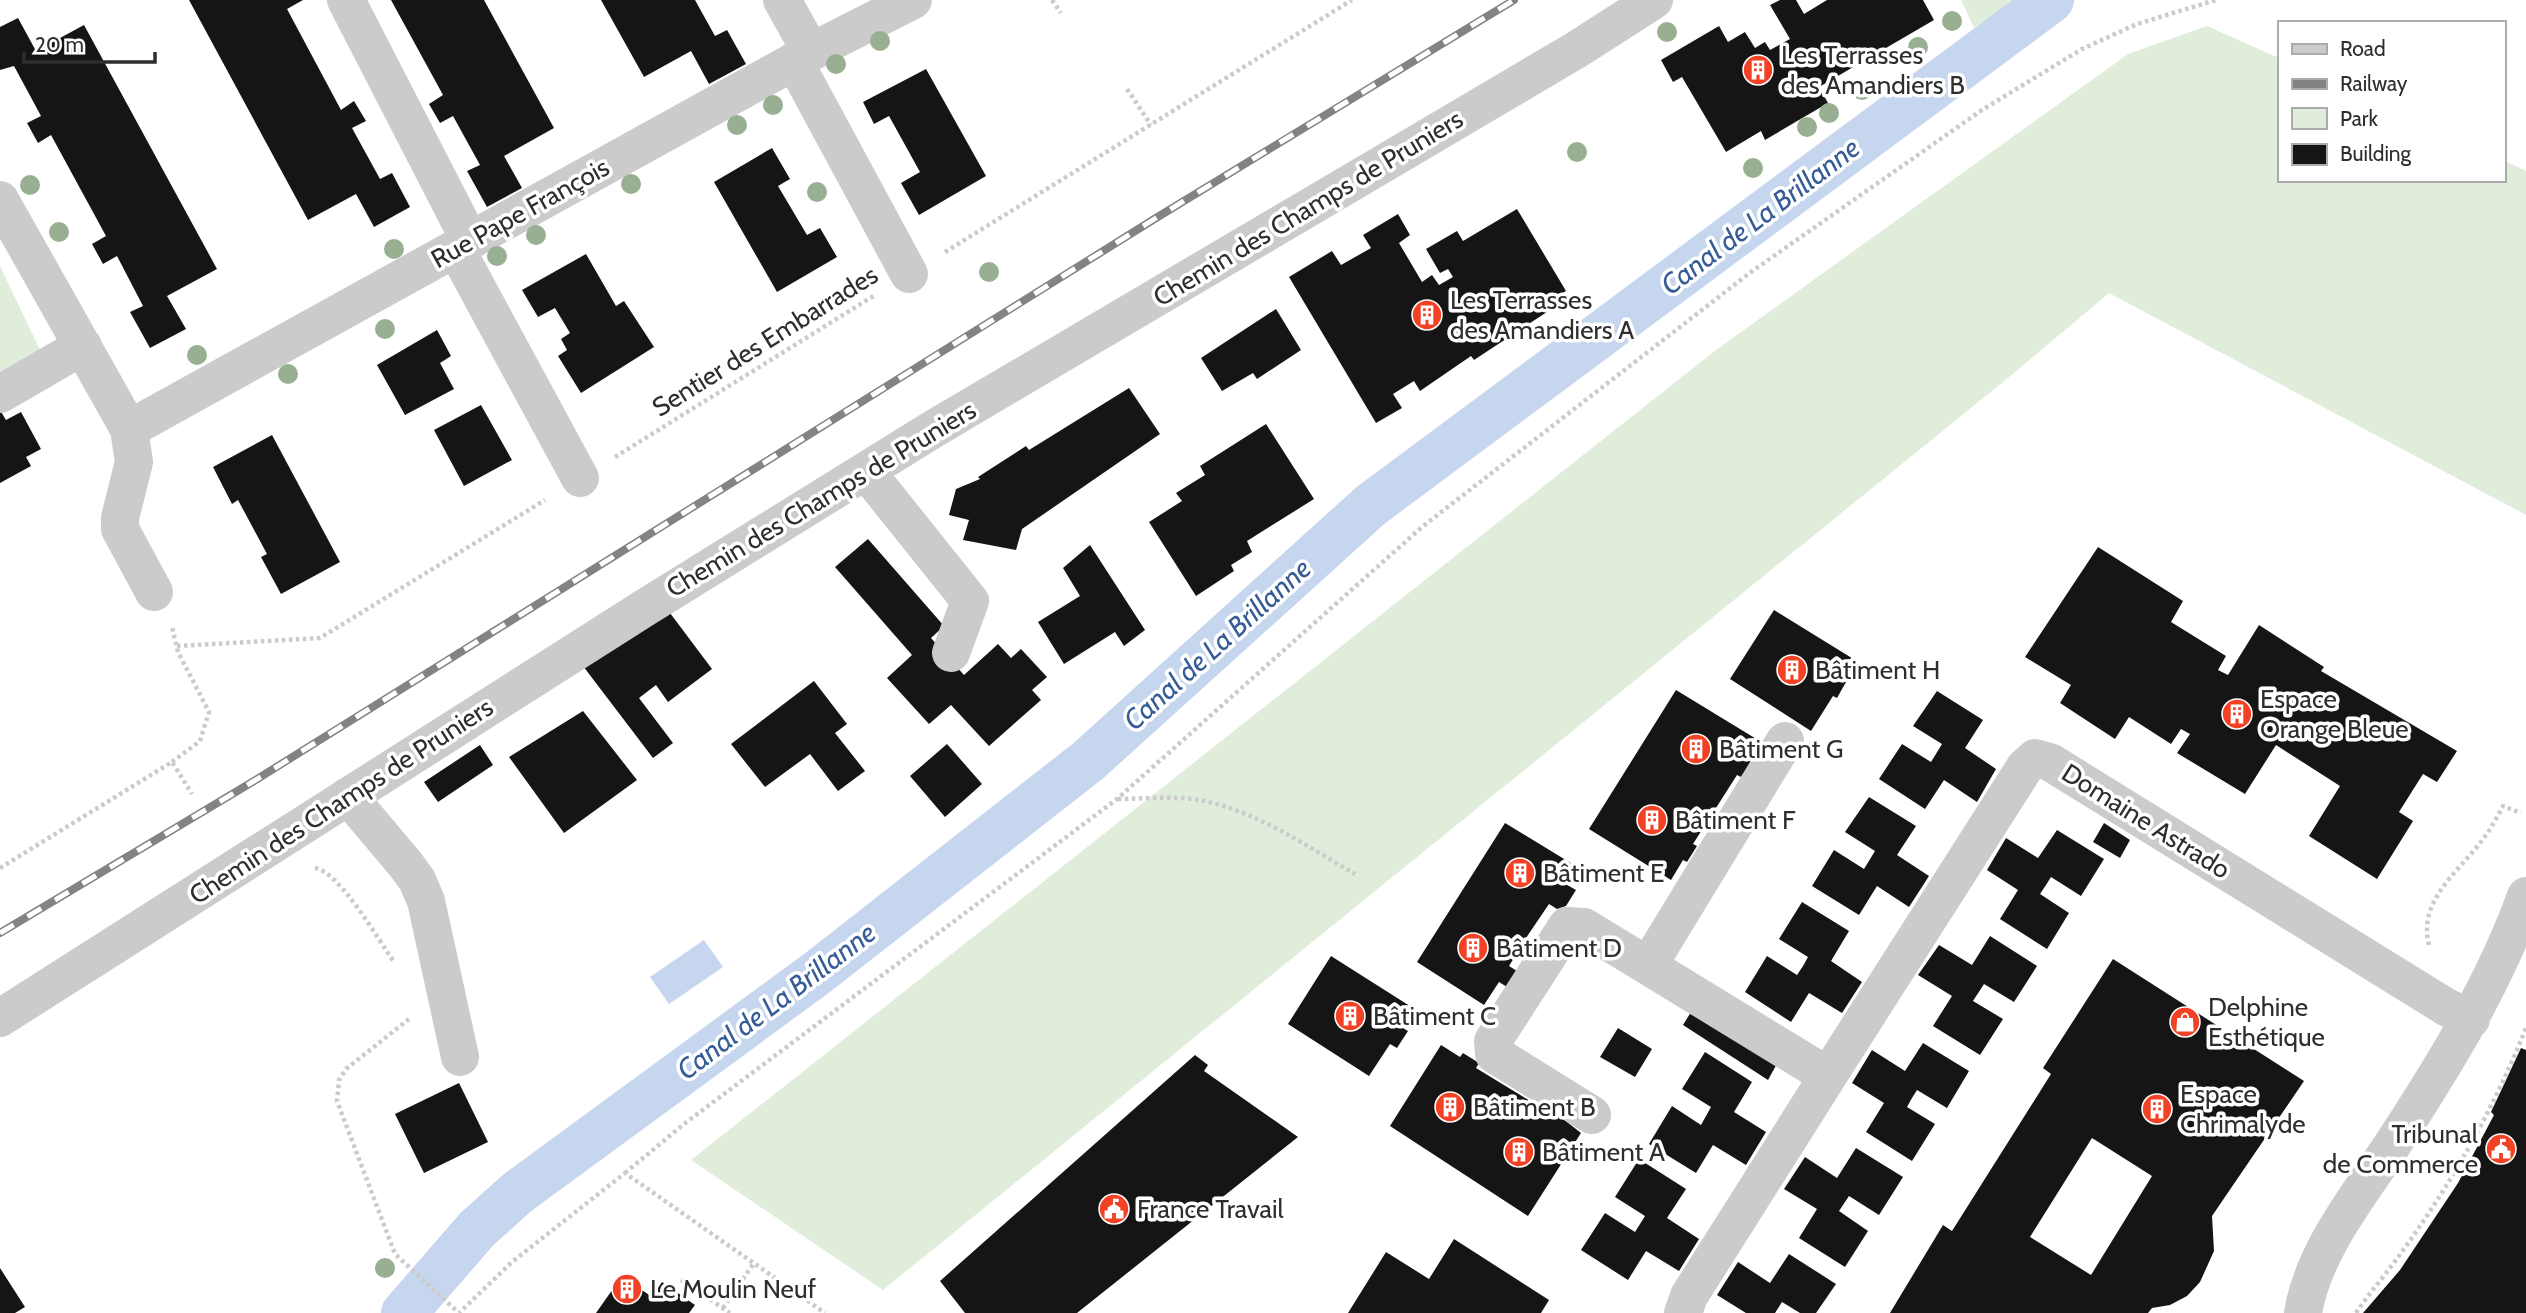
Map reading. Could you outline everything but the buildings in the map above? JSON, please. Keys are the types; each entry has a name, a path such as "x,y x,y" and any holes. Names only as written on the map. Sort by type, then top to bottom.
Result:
{"street":[{"path":"346,0 463,245 580,478"},
{"path":"782,0 802,57 888,239 909,274"},
{"name":"Rue Pape François","path":"129,429 802,57 913,0"},
{"name":"Chemin des Champs de Pruniers","path":"0,1018 866,471 1576,50 1654,0"},
{"path":"0,200 129,429 134,462 120,518 120,529 154,592"},
{"path":"0,394 83,346"},
{"path":"866,471 971,601 951,653"},
{"path":"1648,966 1785,741"},
{"name":"Domaine Astrado","path":"1683,1313 1689,1296 1828,1076 2025,767 2035,758 2050,762 2459,1013"},
{"path":"348,796 417,880 426,901 460,1057"},
{"path":"2303,1313 2312,1278 2324,1251 2459,1013 2514,931 2526,896"},
{"path":"1592,1115 1498,1057 1491,1049 1493,1041 1567,926 1584,927 1828,1076"}],"path":[{"path":"1052,0 1061,13"},
{"name":"Sentier des Embarrades","path":"177,646 320,638 329,635 1352,0"},
{"path":"416,1007 404,1026 346,1069 337,1090 344,1121 395,1254 459,1313 512,1262 706,1107 1146,776 1384,558 1751,272 1982,110 2082,49 2137,24 2216,0"},
{"path":"1127,89 1151,125"},
{"path":"0,868 172,762 200,741 209,717 208,706 177,646 174,630 154,592"},
{"path":"172,762 192,794"},
{"path":"1117,799 1180,799 1223,806 1290,837 1355,874"},
{"path":"2459,1013 2425,929 2443,883 2482,841 2503,806 2521,813"},
{"path":"310,867 320,869 331,876 396,965"},
{"path":"2356,1313 2402,1253 2469,1151 2508,1073 2526,1028"},
{"path":"625,1173 825,1313"},
{"path":"723,1308 754,1264"},
{"path":"681,1280 730,1313"}],"green space":[{"path":"1961,0 2018,0 1974,28"},
{"path":"2207,26 2278,58 2278,182 2505,182 2505,161 2526,171 2526,515 2109,293 2003,382 883,1290 691,1160 1716,350 2128,54"},
{"path":"0,266 40,350 0,373"}],"water":[{"path":"704,940 723,967 669,1004 650,977"}],"waterway":[{"name":"Canal de La Brillanne","path":"404,1313 477,1229 517,1193 817,973 1088,761 1371,505 2051,0"}],"railway":[{"path":"0,933 254,781 1156,218 1514,0"}],"place":[{"name":"Les Terrasses des Amandiers B","path":"1758,70"},
{"name":"Les Terrasses des Amandiers A","path":"1427,315"},
{"name":"Bâtiment H","path":"1792,670"},
{"name":"Espace Orange Bleue","path":"2237,714"},
{"name":"Bâtiment G","path":"1696,749"},
{"name":"Bâtiment F","path":"1652,820"},
{"name":"Bâtiment E","path":"1520,873"},
{"name":"Bâtiment D","path":"1473,948"},
{"name":"Bâtiment C","path":"1350,1016"},
{"name":"Delphine Esthétique","path":"2185,1022"},
{"name":"Bâtiment B","path":"1450,1107"},
{"name":"Espace Chrimalyde","path":"2157,1109"},
{"name":"Tribunal de Commerce","path":"2501,1149"},
{"name":"Bâtiment A","path":"1519,1152"},
{"name":"France Travail","path":"1114,1209"},
{"name":"Le Moulin Neuf","path":"627,1289"}]}
